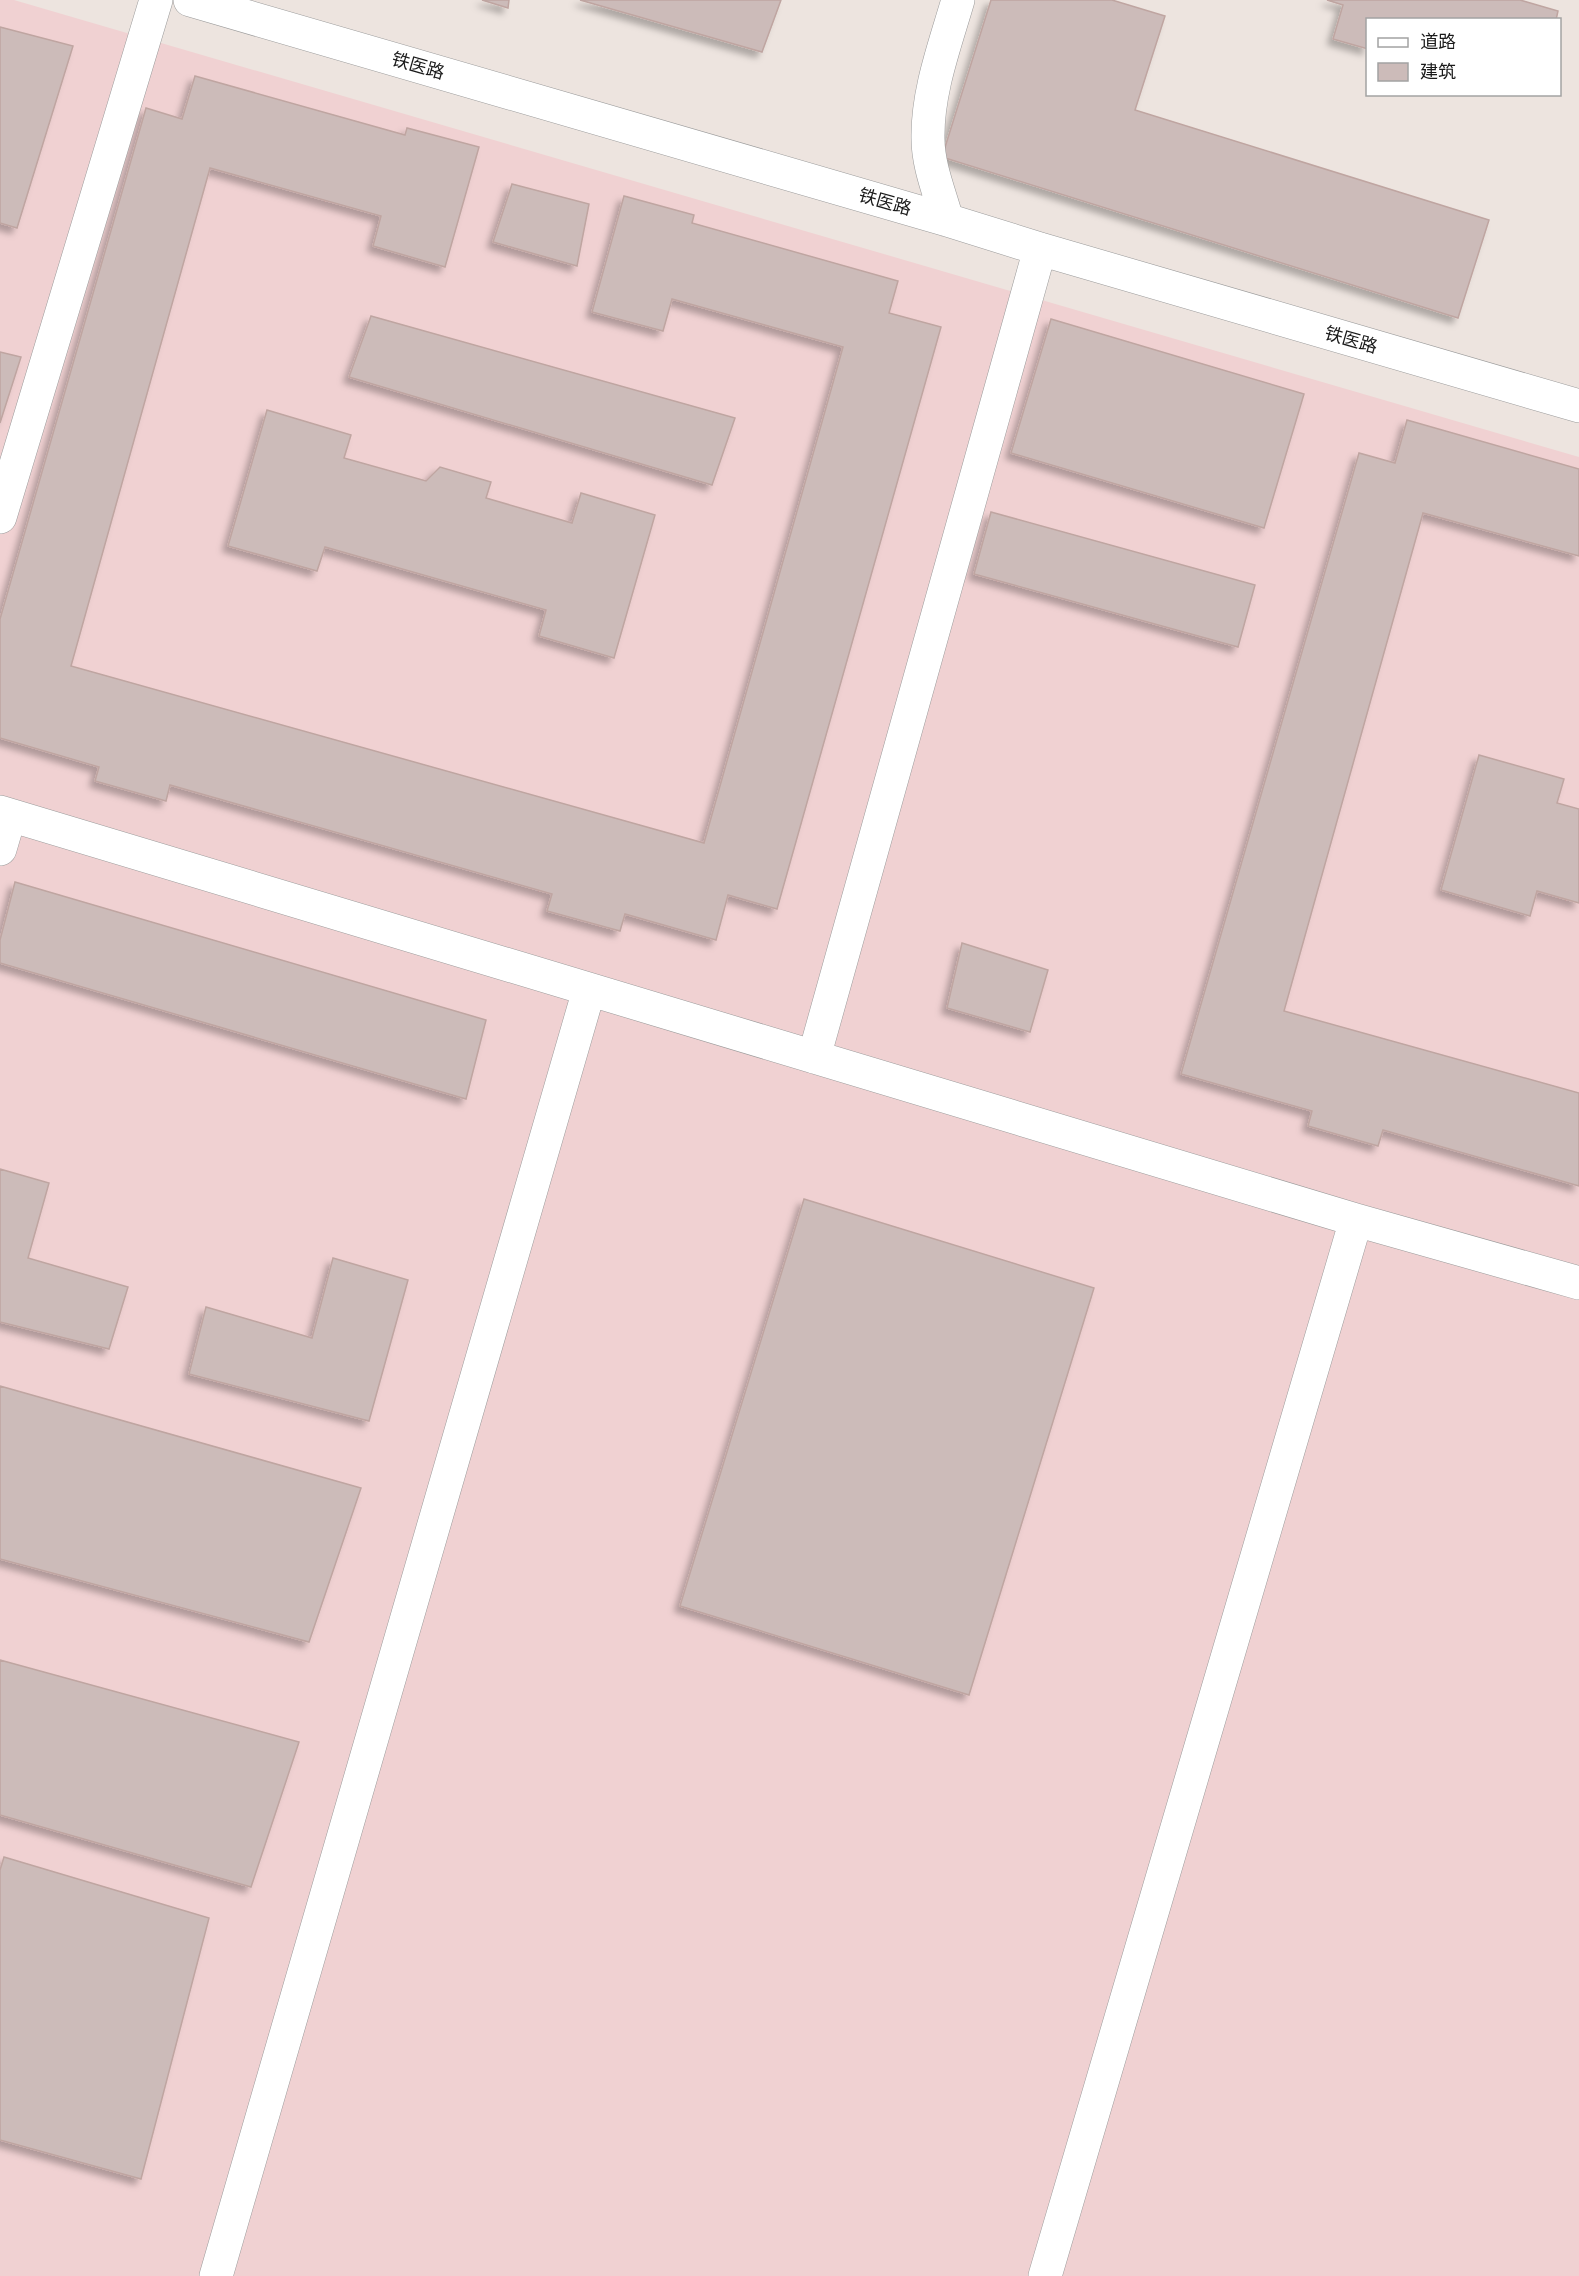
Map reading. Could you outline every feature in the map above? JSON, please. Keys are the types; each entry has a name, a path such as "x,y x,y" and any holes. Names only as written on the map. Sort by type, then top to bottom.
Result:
{"street":[{"path":"0,517 156,0"},
{"name":"铁医路","path":"190,0 1579,406"},
{"path":"947,220 933,171 928,140 935,78 958,0"},
{"path":"814,1057 1040,249"},
{"path":"0,849 5,814 1356,1220 1579,1283"},
{"path":"216,2276 589,990"},
{"path":"1045,2276 1356,1220"}],"shaded area":[{"path":"0,0 14,0 1579,457 1579,2276 0,2276"}],"building":[{"path":"482,0 509,0 508,8"},
{"path":"580,0 781,0 762,52"},
{"path":"991,0 1112,0 1165,16 1135,110 1489,220 1458,318 942,157"},
{"path":"1327,0 1520,0 1558,11 1556,18 1366,18 1366,48 1333,39 1343,5"},
{"path":"0,27 73,46 17,228 0,223"},
{"path":"195,76 405,135 407,128 479,147 445,267 373,246 381,216 210,168 71,666 704,843 843,347 672,299 663,331 592,312 624,196 694,215 692,223 898,281 889,313 941,327 777,909 728,895 716,940 625,914 620,931 547,911 552,894 170,785 166,801 95,781 99,767 0,738 0,619 146,108 182,119"},
{"path":"512,184 589,204 577,266 493,242"},
{"path":"371,316 735,418 712,485 349,377"},
{"path":"1051,319 1304,394 1264,528 1011,453"},
{"path":"0,352 21,357 0,423"},
{"path":"267,410 351,435 344,458 426,481 440,467 491,482 486,498 572,523 581,493 655,515 614,658 539,636 546,610 325,547 317,571 228,546"},
{"path":"1407,420 1579,469 1579,556 1423,513 1284,1011 1579,1093 1579,1186 1383,1130 1378,1146 1308,1126 1312,1111 1181,1074 1359,453 1395,463"},
{"path":"991,512 1255,585 1238,647 974,574"},
{"path":"1479,755 1564,779 1557,803 1579,809 1579,903 1537,891 1530,916 1441,890"},
{"path":"15,882 486,1020 466,1099 0,963 0,940"},
{"path":"962,943 1048,970 1030,1032 947,1008"},
{"path":"0,1169 49,1183 28,1258 128,1287 109,1349 0,1322"},
{"path":"804,1199 1094,1288 969,1695 680,1606"},
{"path":"333,1258 408,1280 369,1421 189,1374 206,1307 312,1338"},
{"path":"0,1386 361,1488 309,1642 0,1559"},
{"path":"0,1660 299,1742 251,1887 0,1815"},
{"path":"4,1857 209,1918 141,2179 0,2140 0,1870"}]}
